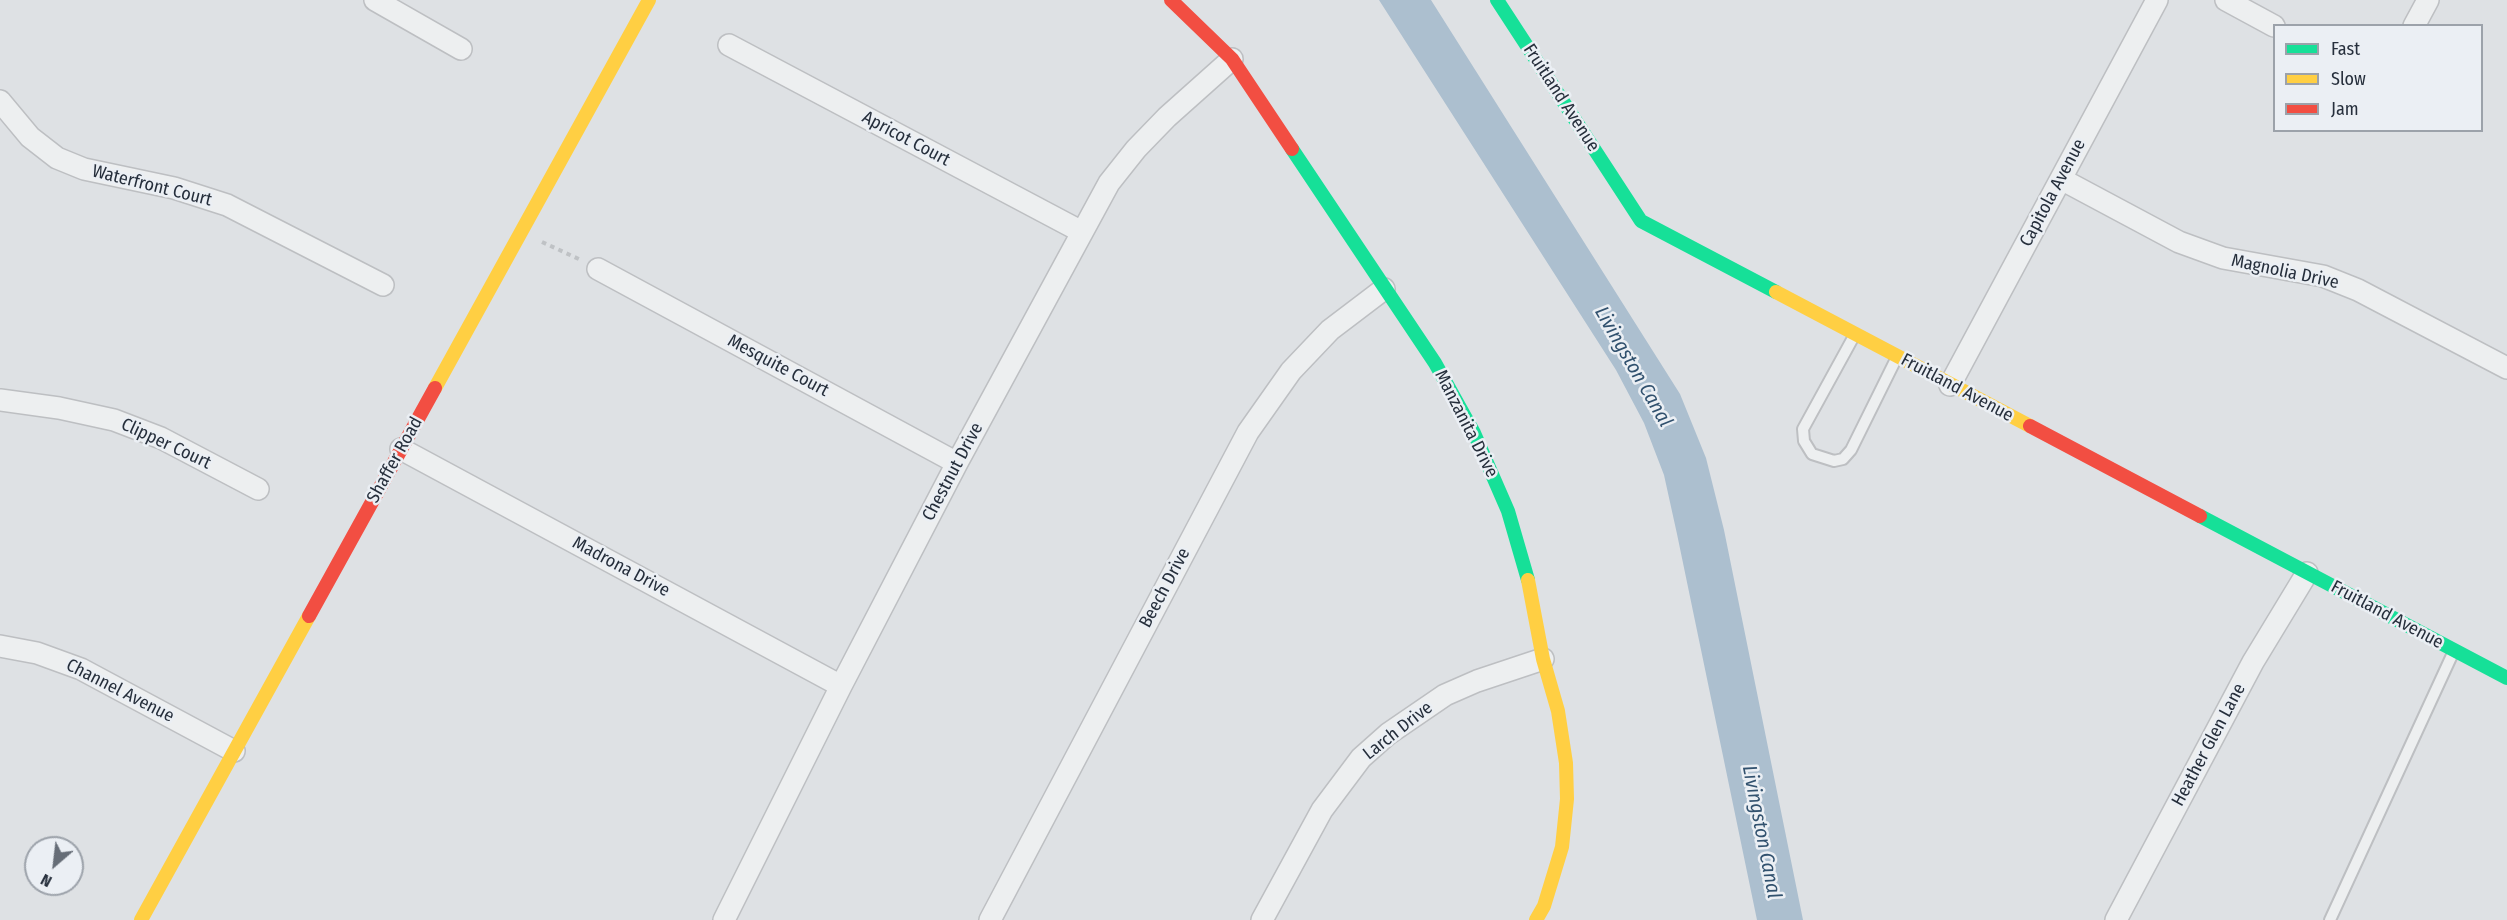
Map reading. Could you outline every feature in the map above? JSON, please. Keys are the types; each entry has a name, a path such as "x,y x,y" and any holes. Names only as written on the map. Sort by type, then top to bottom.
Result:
{"street":[{"path":"375,0 461,49"},
{"name":"Shaffer Road","path":"141,920 649,0"},
{"name":"Manzanita Drive","path":"1171,0 1232,59 1435,363 1483,453 1508,511 1533,595 1543,659 1558,711 1566,763 1567,798 1562,847 1544,906 1536,920"},
{"name":"Fruitland Avenue","path":"1497,0 1641,221 2507,678"},
{"name":"Capitola Avenue","path":"1950,385 2157,0"},
{"path":"2226,0 2273,25"},
{"path":"2415,24 2428,0"},
{"name":"Apricot Court","path":"729,45 1082,232"},
{"name":"Chestnut Drive","path":"724,920 841,686 957,463 1109,183 1136,149 1167,117 1232,59"},
{"name":"Waterfront Court","path":"0,101 30,137 57,158 84,169 174,188 227,205 383,285"},
{"name":"Magnolia Drive","path":"2061,179 2179,242 2223,258 2323,276 2358,290 2507,368"},
{"name":"Mesquite Court","path":"598,269 957,463"},
{"name":"Beech Drive","path":"990,920 1248,432 1291,371 1330,330 1384,289"},
{"name":"Clipper Court","path":"0,400 86,413 123,423 161,438 258,489"},
{"name":"Madrona Drive","path":"401,449 841,686"},
{"name":"Heather Glen Lane","path":"2116,920 2253,662 2307,573"},
{"name":"Channel Avenue","path":"0,646 37,653 81,669 234,751"},
{"name":"Larch Drive","path":"1262,920 1322,810 1361,758 1388,734 1445,695 1477,681 1543,659"}],"lane":[{"path":"1855,334 1803,429 1804,441 1812,454 1834,461 1843,459 1851,450 1898,357"},
{"path":"2330,920 2455,650"}],"path":[{"path":"521,232 598,269"}],"water":[{"name":"Livingston Canal","path":"1379,0 1431,0 1680,394 1706,458 1724,530 1803,920 1757,920 1664,475 1644,423 1616,370"}],"traffic: fast":[{"path":"1497,0 1641,221 1776,292"},
{"path":"1292,149 1435,363 1474,433 1508,511 1528,580"},
{"path":"2200,516 2507,678"}],"traffic: slow":[{"path":"435,388 649,0"},
{"path":"1776,292 2030,426"},
{"path":"1528,580 1543,659 1558,711 1566,763 1567,799 1562,847 1544,906 1536,920"},
{"path":"141,920 309,616"}],"traffic: jam":[{"path":"1171,0 1232,59 1292,149"},
{"path":"309,616 435,388"},
{"path":"2030,426 2200,516"}]}
